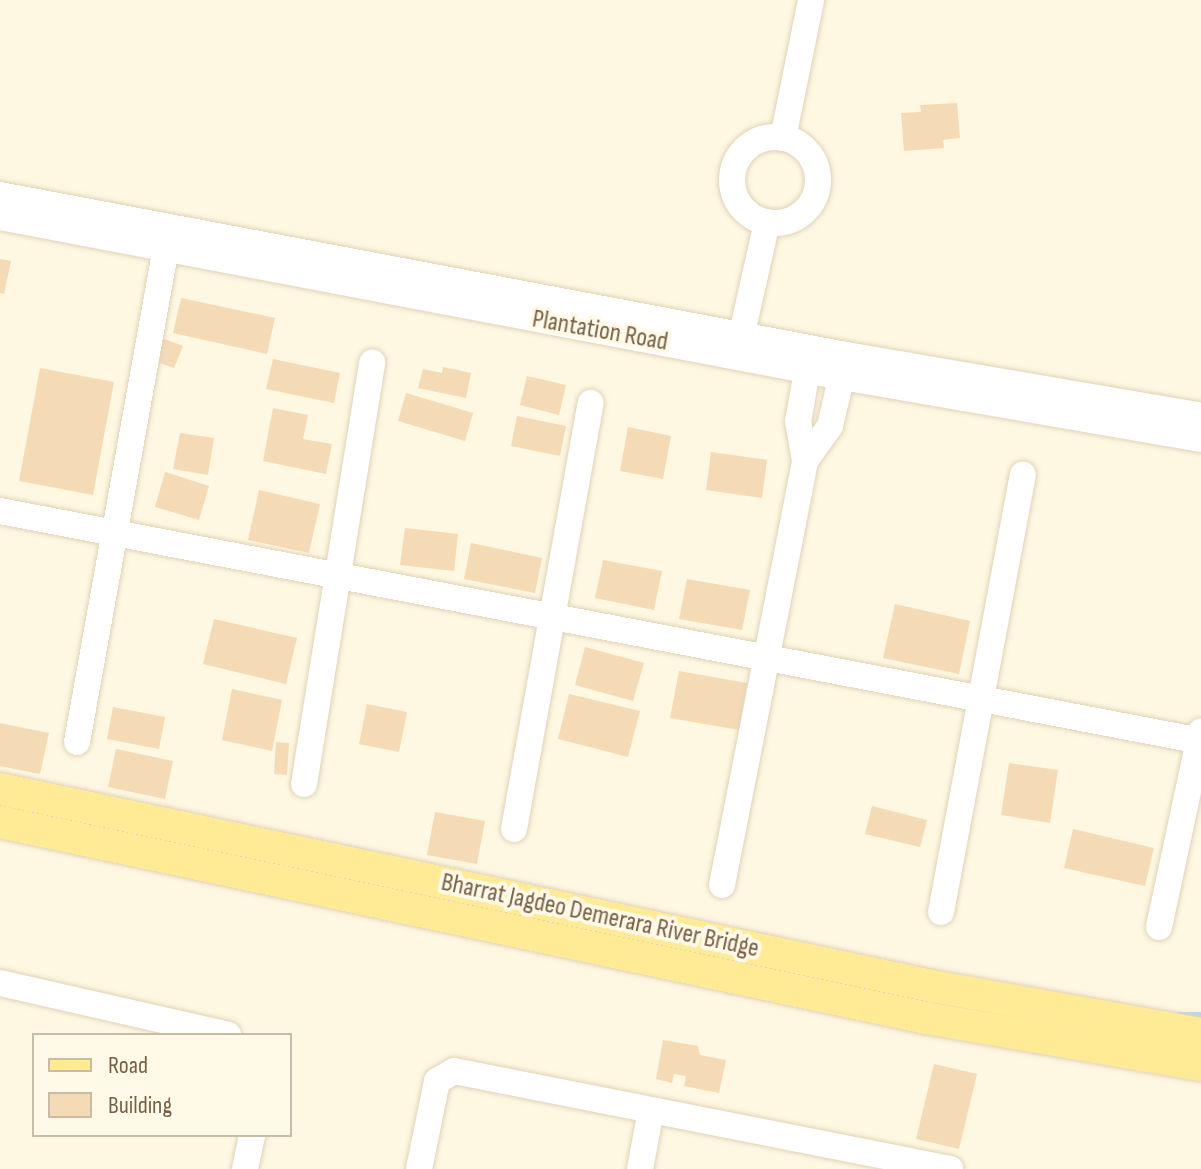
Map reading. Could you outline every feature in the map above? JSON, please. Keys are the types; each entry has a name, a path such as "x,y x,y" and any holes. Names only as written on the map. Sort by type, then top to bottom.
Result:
{"main road":[{"name":"Bharrat Jagdeo Demerara River Bridge","path":"0,789 932,986 1201,1034"},
{"name":"Bharrat Jagdeo Demerara River Bridge","path":"0,822 926,1018 1201,1065"}],"street":[{"path":"783,138 811,0"},
{"path":"783,138 811,157 817,189 799,216 767,222 739,204 733,172 751,145 783,138"},
{"name":"Plantation Road","path":"0,195 1201,439"},
{"name":"Plantation Road","path":"0,217 165,251 739,345"},
{"path":"739,345 767,222"},
{"path":"77,742 165,251"},
{"path":"722,885 805,461 798,422 809,359"},
{"path":"304,784 335,576 372,362"},
{"path":"805,461 830,426 844,366"},
{"name":"Plantation Road","path":"844,366 1201,416"},
{"path":"514,829 591,403"},
{"path":"941,912 1023,475"},
{"path":"0,511 983,700 1201,737 1159,927"},
{"path":"0,983 219,1033"},
{"path":"419,1169 437,1081 443,1074 454,1071 651,1110 869,1161 950,1169"},
{"path":"640,1169 651,1110"},
{"path":"245,1169 252,1137"}],"building":[{"path":"957,103 960,138 943,140 944,148 904,151 901,113 921,112 920,105"},
{"path":"0,259 11,261 4,294 0,293"},
{"path":"181,298 275,318 267,354 173,333"},
{"path":"162,338 183,346 174,368 154,361"},
{"path":"273,359 340,373 334,403 266,389"},
{"path":"443,367 471,373 466,398 418,388 423,369 442,373"},
{"path":"40,368 114,382 93,495 19,481"},
{"path":"527,376 566,385 559,415 520,405"},
{"path":"406,393 473,413 465,441 398,421"},
{"path":"273,408 308,415 303,439 332,444 326,474 263,461"},
{"path":"517,416 566,426 560,456 511,446"},
{"path":"628,427 671,436 663,479 620,471"},
{"path":"180,433 214,438 208,475 173,469"},
{"path":"711,452 767,460 762,498 706,490"},
{"path":"165,472 209,486 199,520 155,507"},
{"path":"259,490 320,504 309,553 248,540"},
{"path":"405,528 458,534 454,571 400,565"},
{"path":"471,543 542,558 535,593 464,579"},
{"path":"603,560 662,571 654,610 595,598"},
{"path":"687,579 750,590 742,630 679,619"},
{"path":"895,604 970,621 959,674 883,658"},
{"path":"214,619 297,638 286,684 203,664"},
{"path":"585,647 644,663 633,701 575,685"},
{"path":"679,671 747,683 739,730 670,718"},
{"path":"232,689 282,700 272,751 222,740"},
{"path":"569,694 640,711 628,757 558,739"},
{"path":"367,704 407,712 399,752 359,744"},
{"path":"113,707 165,717 159,749 107,739"},
{"path":"0,723 49,733 40,774 0,766"},
{"path":"276,742 289,743 287,775 274,774"},
{"path":"116,749 173,761 165,799 108,787"},
{"path":"1009,763 1058,770 1050,823 1001,815"},
{"path":"872,806 927,820 920,847 865,834"},
{"path":"435,812 485,821 477,864 427,855"},
{"path":"1073,829 1154,848 1145,886 1064,868"},
{"path":"663,1040 698,1046 700,1055 726,1060 719,1093 684,1086 686,1076 674,1074 672,1083 656,1079"},
{"path":"934,1064 977,1074 959,1149 916,1139"}],"waterway":[{"path":"141,835 247,858"},
{"path":"1179,1015 1201,1015"}]}
